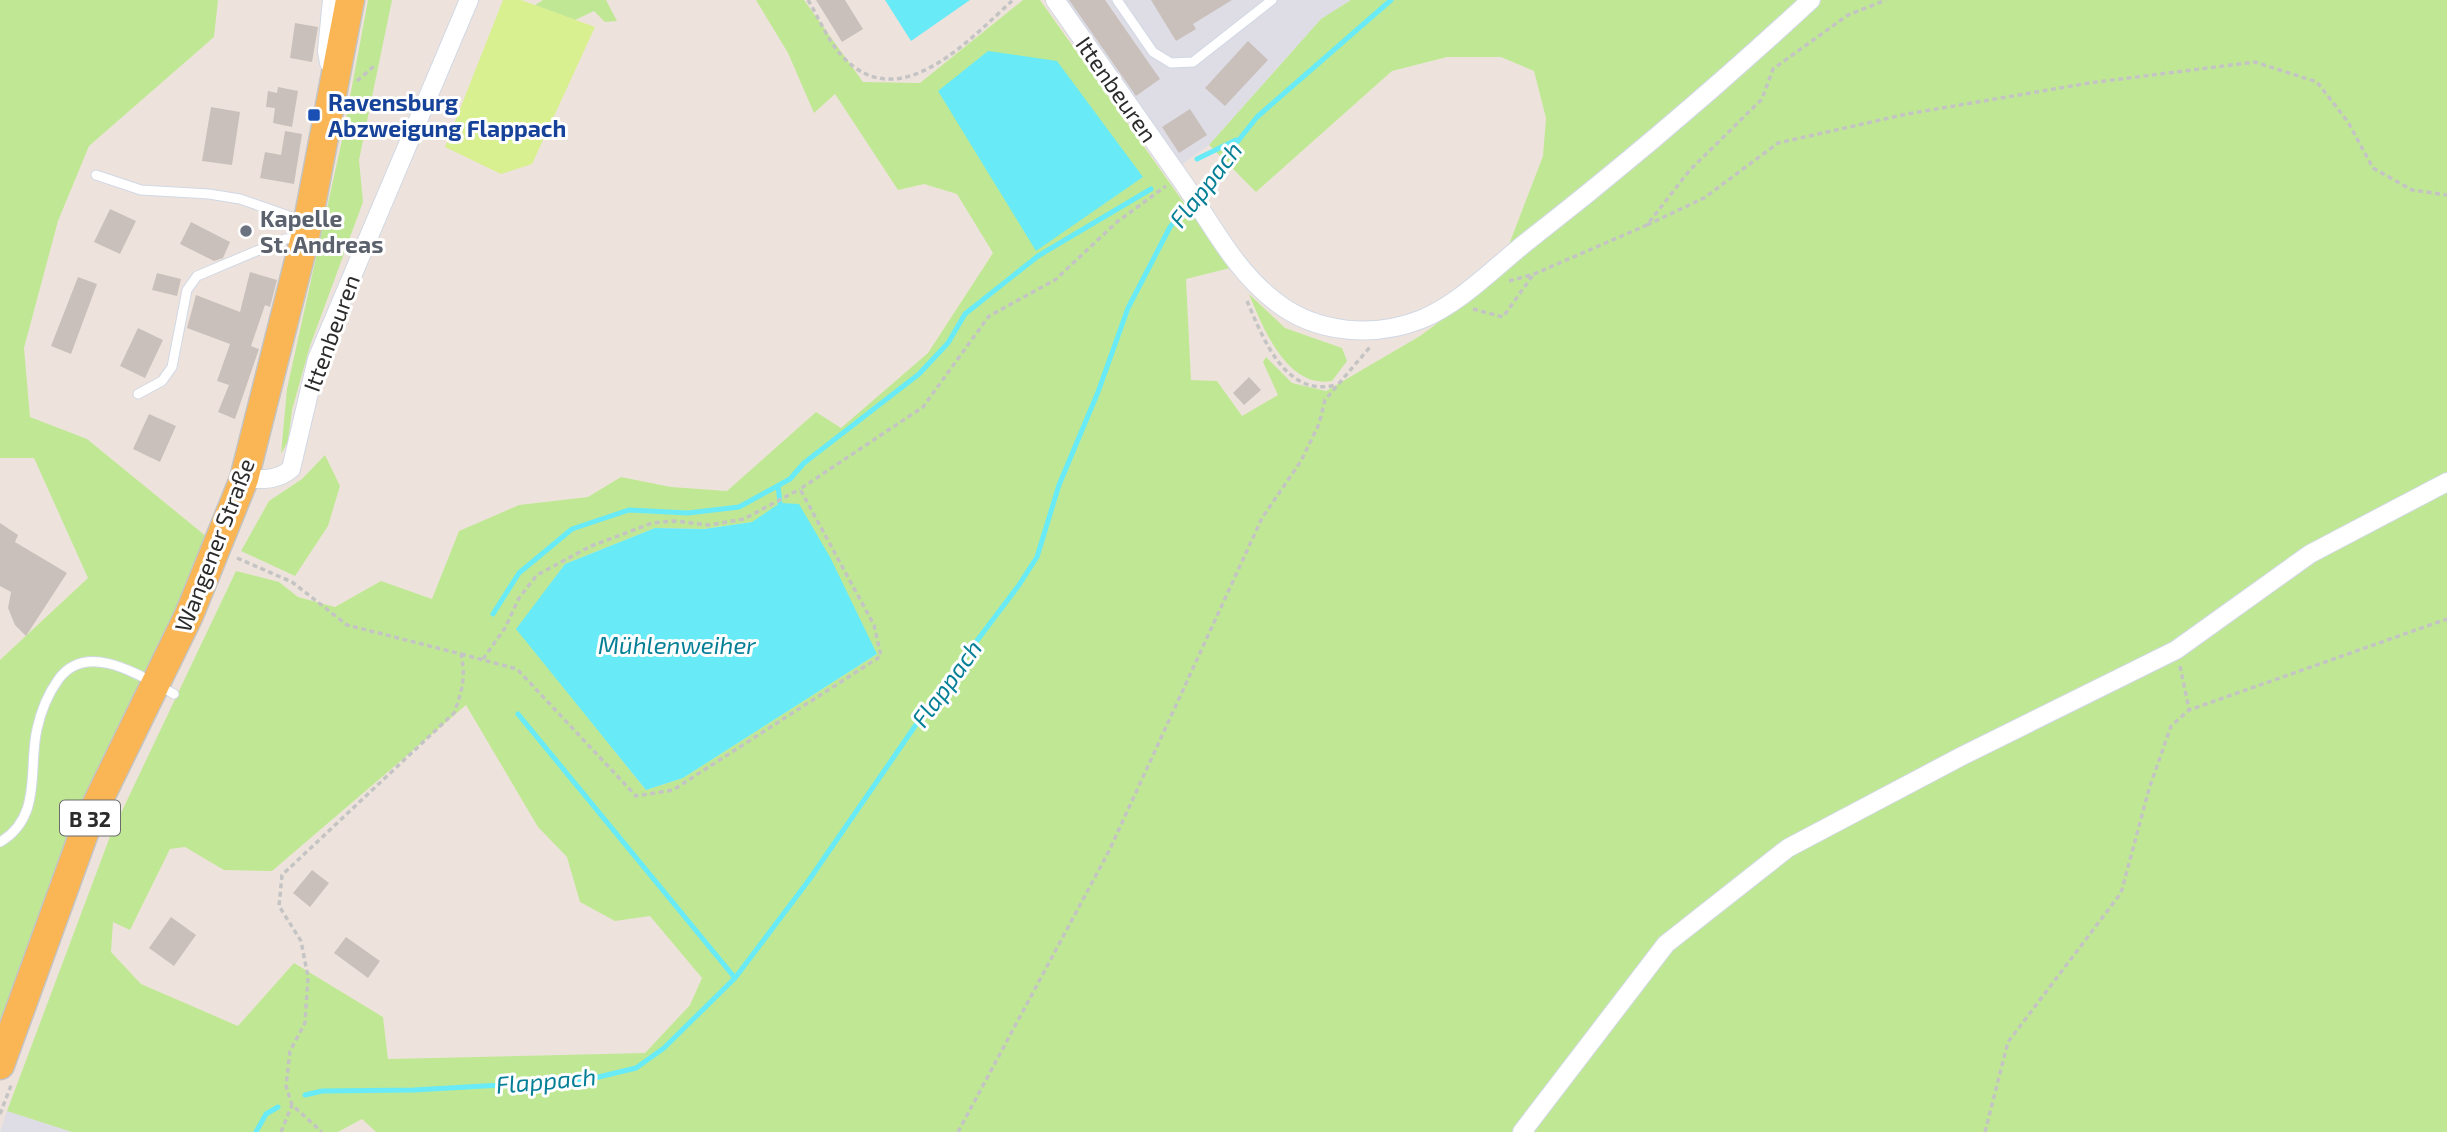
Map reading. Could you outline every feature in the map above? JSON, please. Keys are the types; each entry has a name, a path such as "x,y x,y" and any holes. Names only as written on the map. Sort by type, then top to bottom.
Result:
{"main road":[{"name":"Wangener Straße","path":"7,1070 88,822 165,690 203,581 244,479 306,230 350,0"}],"street":[{"path":"331,0 327,51 334,87"},
{"name":"Ittenbeuren","path":"244,479 270,479 283,476 291,469 317,359 469,0"},
{"name":"Ittenbeuren","path":"1055,0 1182,181 1242,273 1279,304 1321,326 1370,330 1425,318 1448,303 1582,198 1811,0"},
{"path":"1522,1132 1666,944 1788,848 1962,756 2176,650 2310,554 2447,482"}],"lane":[{"path":"1117,0 1153,52 1171,63 1194,62 1272,0"},
{"path":"96,175 141,191 209,194 240,200 306,230"},
{"path":"138,394 162,382 172,367 178,324 187,290 197,276 306,230"},
{"path":"0,842 8,837 29,807 35,769 36,731 49,692 64,672 80,662 104,662 165,690"}],"path":[{"path":"808,0 841,55 870,78 894,80 925,72 966,43 1013,0"},
{"path":"1647,226 1689,171 1762,99 1773,69 1848,15 1886,0"},
{"path":"1485,275 1492,286 1534,274 1647,226 1704,198 1777,144 1907,114 2011,96 2255,62 2318,82 2348,122 2374,168 2413,190 2447,195"},
{"path":"483,659 506,626 519,598 537,575 591,546 652,523 674,521 709,525 744,519 800,489 923,407 989,316 1055,280 1116,222 1182,181"},
{"path":"1242,273 1242,290 1261,332 1288,374 1318,387 1338,384"},
{"path":"1448,303 1503,317 1534,274"},
{"path":"958,1132 1109,851 1262,518 1301,461 1319,424 1325,401 1367,354 1373,340 1370,330"},
{"path":"237,545 233,557 292,582 347,625 517,669 636,796 673,790 881,656 874,625 800,489"},
{"path":"1985,1132 2008,1042 2122,893 2149,789 2171,726 2189,710 2447,619"},
{"path":"2176,650 2189,710"},
{"path":"322,1132 292,1105 286,1086 290,1052 305,1023 308,977 301,941 279,906 282,875 454,713 465,685 461,654"},
{"path":"0,1114 7,1070"},
{"path":"281,1132 292,1105"}],"shaded area":[{"path":"1065,0 1351,0 1321,19 1209,145 1181,165"},
{"path":"7,1111 62,1128 72,1132 0,1132"}],"green space":[{"path":"0,0 218,0 214,37 89,146 58,221 24,348 30,417 87,439 207,537 0,1065 0,660 88,578 34,458 0,458"},
{"path":"368,0 392,0 359,160 363,202 310,346 292,410 288,441 281,454 287,389 342,140"},
{"path":"503,0 521,0 595,27 532,164 501,174 445,147"},
{"path":"543,0 606,0 617,21 605,22 594,11 575,20 535,5"},
{"path":"756,0 804,0 863,82 920,83 1023,0 1040,0 1230,268 1186,279 1191,380 1217,381 1242,416 1278,395 1263,362 1266,357 1292,383 1326,391 1420,336 1495,281 1543,156 1546,118 1534,71 1501,57 1447,57 1392,71 1256,192 1209,145 1321,19 1351,0 2447,0 2447,1132 376,1132 362,1119 338,1132 72,1132 7,1111 111,834 236,571 279,582 298,597 335,607 381,581 432,599 459,531 519,505 588,497 621,477 671,487 727,491 816,412 841,428 928,353 993,253 957,194 924,184 898,190 835,94 814,113 788,53","holes":["752,522 877,654 683,778 646,790 517,629 565,564 655,528 704,529","466,705 538,827 567,857 580,902 615,921 650,916 702,978 690,1005 645,1053 388,1059 383,1017 294,963 238,1026 141,984 111,952 113,922 130,930 170,849 185,847 224,870 272,871"]},
{"path":"1249,294 1285,328 1342,348 1347,361 1332,381 1316,381 1302,376 1290,366 1270,339"},
{"path":"325,455 340,486 328,526 295,576 241,551 269,501 302,479"}],"water":[{"path":"885,0 970,0 911,41"},
{"path":"988,51 1057,61 1143,177 1036,251 938,91"},
{"name":"Mühlenweiher","path":"780,503 799,504 830,557 877,654 683,778 646,790 516,629 565,564 655,528 704,529 752,522"}],"building":[{"path":"816,0 845,0 863,29 842,42"},
{"path":"1069,0 1105,0 1160,79 1136,96"},
{"path":"1151,0 1232,0 1193,24 1196,29 1176,41"},
{"path":"295,23 318,27 312,62 290,58"},
{"path":"1248,41 1268,60 1225,106 1205,88"},
{"path":"278,87 298,91 292,127 273,123 275,108 266,107 268,91 277,93"},
{"path":"211,107 240,112 232,165 202,161"},
{"path":"1190,109 1207,135 1179,153 1162,127"},
{"path":"285,131 302,134 294,184 260,178 265,152 281,155"},
{"path":"110,209 136,221 120,254 94,242"},
{"path":"191,222 230,242 223,258 214,261 180,244"},
{"path":"250,272 277,280 270,307 265,305 251,346 259,349 235,419 218,412 229,385 217,381 230,344 187,328 196,295 240,312"},
{"path":"157,273 181,279 177,296 152,290"},
{"path":"78,277 97,284 71,354 51,346"},
{"path":"138,328 163,340 145,378 120,366"},
{"path":"1249,377 1261,390 1244,405 1233,393"},
{"path":"149,414 176,426 160,462 133,449"},
{"path":"0,523 18,535 15,542 67,573 26,636 15,625 8,608 11,592 0,586"},
{"path":"312,870 329,883 310,907 293,893"},
{"path":"171,917 196,935 174,966 149,948"},
{"path":"346,937 380,961 368,978 334,953"}],"waterway":[{"name":"Flappach","path":"305,1095 322,1091 414,1090 586,1080 636,1068 664,1048 735,978 809,880 942,687 1037,557 1059,485 1098,392 1128,308 1170,227 1257,117 1391,0"},
{"path":"1197,159 1236,140"},
{"path":"493,614 519,573 572,529 629,510 688,513 739,507 790,479 804,463 919,374 948,343 965,314 1038,256 1151,189"},
{"path":"778,486 780,503"},
{"path":"518,714 735,978"},
{"name":"Flappach","path":"256,1132 266,1114 278,1107"}],"place":[{"name":"Ravensburg Abzweigung Flappach","path":"314,115"},
{"name":"Kapelle St. Andreas","path":"246,231"}]}
